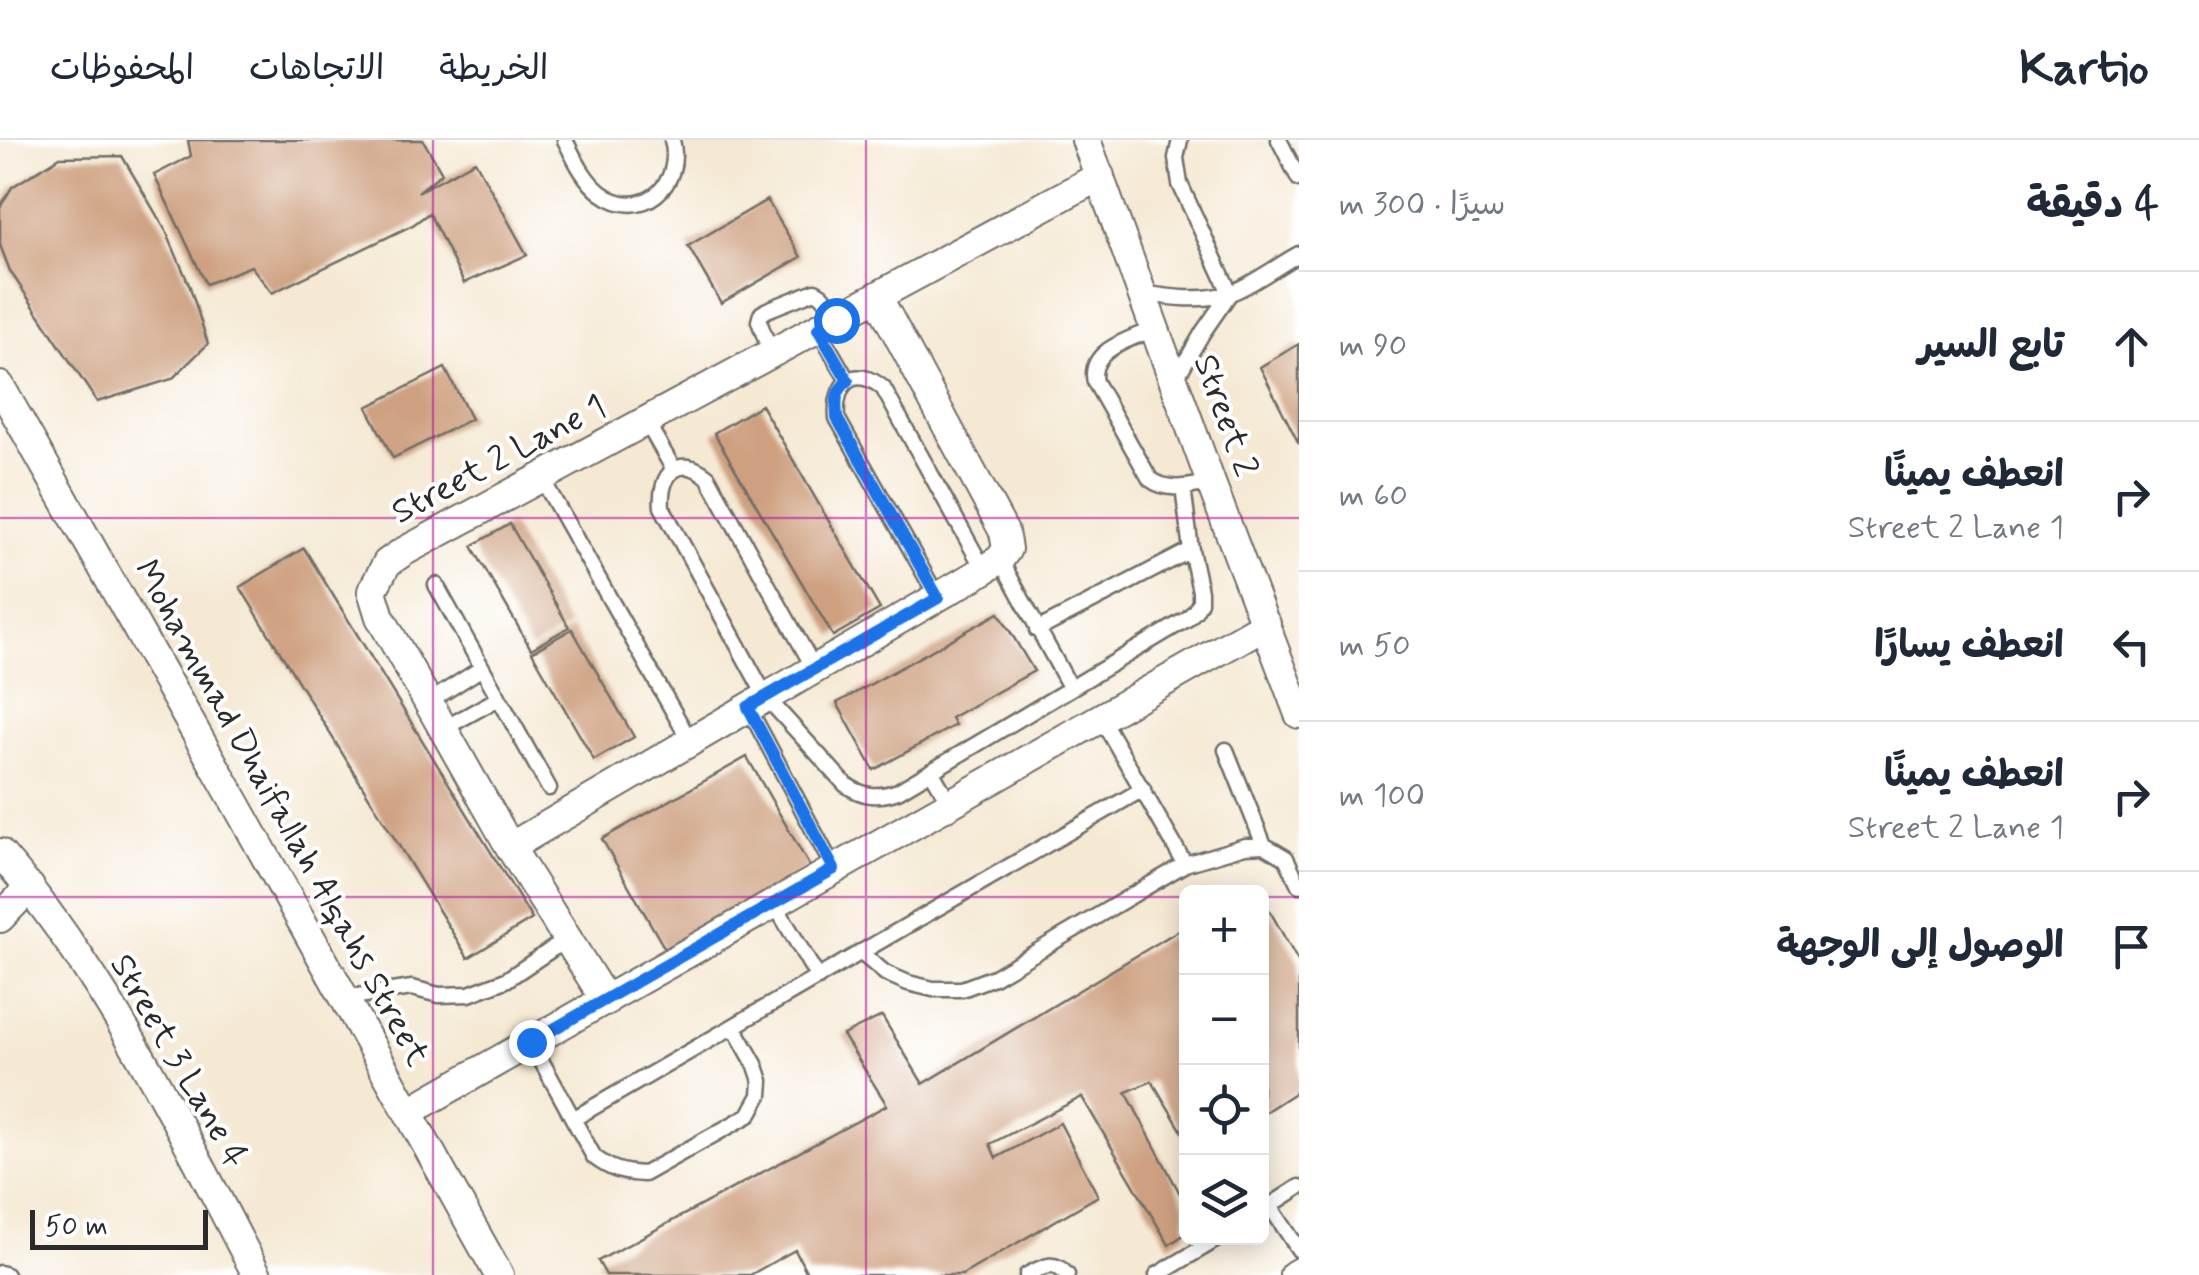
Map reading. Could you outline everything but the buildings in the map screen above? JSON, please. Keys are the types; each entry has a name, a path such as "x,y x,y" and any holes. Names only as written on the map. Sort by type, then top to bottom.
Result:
{"street":[{"name":"Street 2","path":"1086,140 1299,714"},
{"name":"Street 2 Lane 1","path":"606,1001 510,847 380,617 372,590 387,563 1100,176"},
{"path":"510,847 938,598 992,564 1007,549 1004,532 877,296"},
{"name":"Mohammad Dhaifallah Alqahs Street","path":"0,386 499,1275"},
{"path":"408,1112 1266,624"},
{"name":"Street 3 Lane 4","path":"0,853 30,887 73,949 152,1076 257,1275"},
{"path":"0,918 30,887"}],"lane":[{"path":"565,140 579,167 600,192 618,201 636,202 652,200 663,188 672,171 672,140"},
{"path":"1180,140 1176,158 1180,184 1230,293"},
{"path":"1279,140 1299,178"},
{"path":"1143,293 1201,298 1230,293 1299,254"},
{"path":"771,354 758,321 761,314 815,291 826,299 827,324 848,381"},
{"path":"1175,380 1230,293"},
{"path":"1156,328 1104,353 1095,361 1095,382 1150,479 1160,486 1211,483"},
{"path":"938,598 837,418 839,388 848,381 874,380 883,388 1070,687"},
{"path":"646,421 674,470"},
{"path":"814,668 708,476 699,469 685,467 664,477 662,507 834,869"},
{"path":"541,477 690,740"},
{"path":"757,702 859,794 884,796 898,791 1188,619 1200,602 1200,591 1183,487"},
{"path":"1037,630 1191,550"},
{"path":"436,584 548,788"},
{"path":"427,704 482,668"},
{"path":"442,729 499,698"},
{"path":"1101,718 1185,864"},
{"path":"1226,750 1264,845"},
{"path":"931,771 950,803"},
{"path":"573,1120 1143,789"},
{"path":"860,952 885,973 908,983 933,989 962,989 994,977 1185,864 1245,846 1264,845 1286,858 1299,885"},
{"path":"774,903 818,978"},
{"path":"344,998 412,988 439,995 469,994 506,980 567,939"},
{"path":"531,1042 594,1157 609,1168 644,1174 749,1115 760,1096 761,1081 734,1028"},
{"path":"1269,1206 1299,1187"},
{"path":"1269,1212 1299,1250"},
{"path":"1157,1275 1207,1245"},
{"path":"1027,1275 1054,1265 1068,1275"}],"route":[{"path":"531,1042 834,869 748,707 938,598 837,418 839,388 848,381 818,329 836,320"}]}
